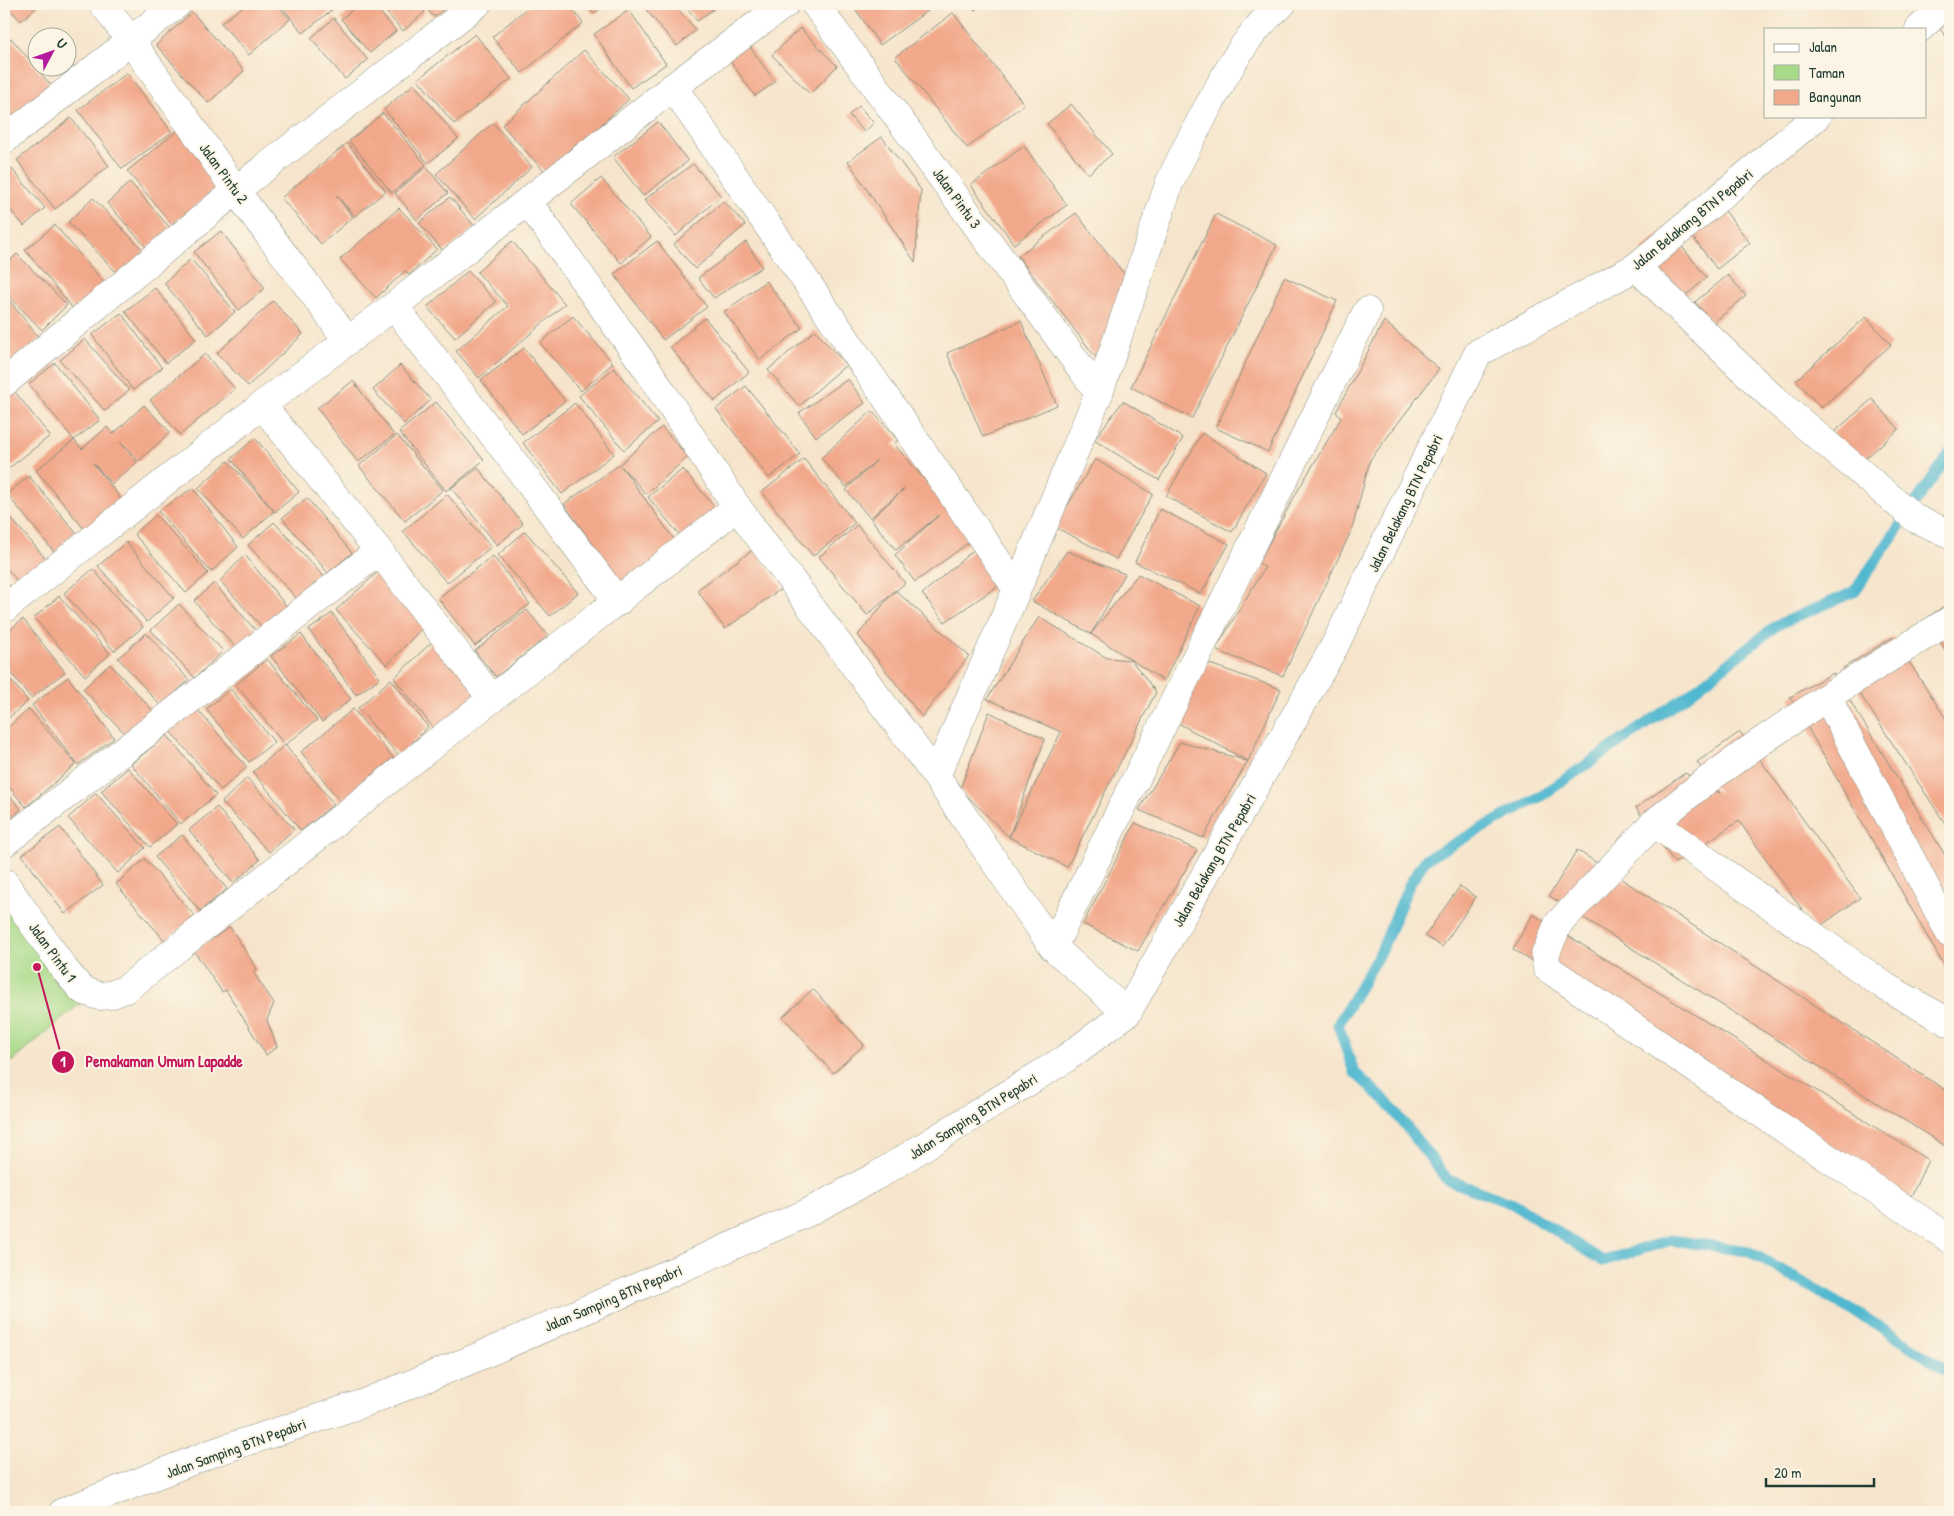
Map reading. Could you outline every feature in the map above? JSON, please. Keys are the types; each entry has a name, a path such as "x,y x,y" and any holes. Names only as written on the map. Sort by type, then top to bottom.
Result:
{"street":[{"name":"Jalan Pintu 2","path":"103,4 131,40 236,190 322,302 347,341"},
{"path":"4,140 177,4"},
{"path":"4,383 236,190 477,4"},
{"path":"4,609 262,405 394,306 673,87 785,4"},
{"name":"Jalan Pintu 3","path":"815,4 1099,393"},
{"path":"936,776 1099,393 1169,184 1231,64 1255,29 1282,4"},
{"path":"1920,28 1946,4"},
{"path":"673,87 1017,589"},
{"name":"Jalan Belakang BTN Pepabri","path":"1127,1013 1333,649 1478,353 1636,267 1815,118"},
{"path":"528,202 647,369 737,507 936,776 1053,947 1127,1013"},
{"path":"1636,267 1776,401 1916,520 1942,531"},
{"path":"394,306 618,602"},
{"path":"1053,947 1367,311"},
{"path":"262,405 379,551 492,699"},
{"name":"Jalan Pintu 1","path":"4,882 65,970 82,990 99,996 110,995 126,989 737,507"},
{"path":"4,843 379,551"},
{"path":"1950,620 1827,696 1702,784 1654,822 1558,924 1545,955 1547,968 1950,1239"},
{"path":"1827,696 1950,934"},
{"path":"1654,822 1886,987 1950,1024"},
{"name":"Jalan Samping BTN Pepabri","path":"63,1512 212,1453 373,1400 482,1355 807,1213 878,1175 1065,1059 1127,1013"}],"green space":[{"path":"4,869 89,996 4,1068"}],"building":[{"path":"5,4 39,4 39,5 21,21"},
{"path":"246,4 277,4 290,19 249,55 221,23"},
{"path":"280,4 327,4 332,10 303,33"},
{"path":"359,4 373,4 396,31 370,53 341,19"},
{"path":"379,4 418,4 425,12 403,31"},
{"path":"422,4 451,4 434,17"},
{"path":"532,4 568,4 583,23 522,73 492,37"},
{"path":"584,4 606,4 594,14"},
{"path":"641,4 673,4 696,30 677,46"},
{"path":"684,4 720,4 697,21"},
{"path":"852,4 937,4 880,45"},
{"path":"969,4 983,4 975,10"},
{"path":"1919,4 1950,4 1950,41"},
{"path":"629,10 666,64 631,88 594,34"},
{"path":"192,12 244,71 208,103 156,45"},
{"path":"953,13 1024,104 967,148 895,57"},
{"path":"334,18 368,60 345,79 311,38"},
{"path":"800,28 837,66 810,94 772,55"},
{"path":"475,34 511,79 454,124 418,79"},
{"path":"11,38 28,58 28,78 45,78 55,90 4,134 4,44"},
{"path":"748,44 775,82 755,96 728,58"},
{"path":"584,50 629,99 578,146 576,144 545,172 502,125"},
{"path":"127,73 172,132 122,169 78,110"},
{"path":"414,84 458,139 428,163 384,109"},
{"path":"1071,104 1112,154 1088,174 1047,124"},
{"path":"859,106 874,123 864,132 849,115"},
{"path":"383,113 426,165 392,193 349,141"},
{"path":"71,118 109,166 55,209 17,160"},
{"path":"658,122 688,161 643,196 613,157"},
{"path":"493,123 532,167 475,219 436,174"},
{"path":"181,128 225,183 172,224 127,171"},
{"path":"882,137 921,190 915,262 848,161"},
{"path":"347,143 386,191 355,216 336,195 353,217 321,244 281,198"},
{"path":"1024,146 1067,205 1014,244 971,185"},
{"path":"693,164 721,196 676,236 644,200"},
{"path":"426,167 448,193 417,220 395,193"},
{"path":"11,168 45,208 24,226 4,202 4,174"},
{"path":"601,178 651,237 621,263 571,204"},
{"path":"130,182 170,228 147,248 107,203"},
{"path":"1712,194 1750,243 1717,269 1679,219"},
{"path":"450,197 475,227 444,252 419,223"},
{"path":"93,198 144,251 119,275 68,222"},
{"path":"724,201 745,225 695,269 674,244"},
{"path":"399,208 437,249 409,275 405,271 376,298 340,259"},
{"path":"1076,213 1132,284 1101,364 1018,256"},
{"path":"1216,214 1277,245 1192,418 1131,387"},
{"path":"55,225 106,285 75,311 25,250"},
{"path":"1667,228 1707,278 1682,298 1642,249"},
{"path":"221,231 265,288 239,310 194,252"},
{"path":"512,241 565,304 479,378 456,351 508,306 477,272"},
{"path":"657,241 707,307 663,340 614,274"},
{"path":"746,242 762,267 714,298 698,278"},
{"path":"17,254 67,305 42,330 4,291 4,267"},
{"path":"191,259 235,312 208,335 164,283"},
{"path":"468,271 496,302 455,338 427,307"},
{"path":"1728,275 1746,296 1713,323 1695,302"},
{"path":"1284,277 1337,301 1268,452 1216,428"},
{"path":"766,281 802,328 760,360 724,312"},
{"path":"155,288 196,339 166,363 125,311"},
{"path":"4,294 40,339 9,365 4,358"},
{"path":"273,301 303,334 248,386 217,353"},
{"path":"121,313 162,368 133,390 92,335"},
{"path":"573,316 613,363 581,391 540,343"},
{"path":"1866,317 1891,345 1821,408 1796,380"},
{"path":"705,318 749,372 715,401 670,347"},
{"path":"1021,321 1057,405 983,437 947,353"},
{"path":"1384,321 1439,369 1370,460 1352,529 1283,676 1215,650 1265,567 1258,563 1298,490 1341,418 1336,412"},
{"path":"815,330 846,365 799,406 768,370"},
{"path":"85,339 129,390 105,411 60,360"},
{"path":"524,348 565,401 522,434 481,380"},
{"path":"205,354 235,389 180,435 150,400"},
{"path":"55,363 100,420 74,440 29,384"},
{"path":"400,365 431,400 404,424 373,390"},
{"path":"614,368 658,422 624,450 579,396"},
{"path":"848,379 865,403 816,437 799,413"},
{"path":"353,381 394,435 358,462 317,408"},
{"path":"746,386 800,454 769,478 716,409"},
{"path":"12,388 50,436 4,472 4,394"},
{"path":"1872,399 1899,429 1858,465 1832,434"},
{"path":"1123,401 1183,438 1159,480 1094,440"},
{"path":"436,402 484,460 446,491 399,432"},
{"path":"575,403 614,454 562,494 523,443"},
{"path":"144,405 170,432 139,461 120,442 137,462 112,484 93,463 122,500 85,530 36,470 74,440 82,449 107,427 113,434"},
{"path":"872,411 898,440 894,444 948,507 972,540 915,582 895,555 939,515 896,550 871,519 904,489 870,518 846,490 877,460 846,487 821,458"},
{"path":"662,427 688,457 646,494 621,466 679,546 622,586 564,504 620,464"},
{"path":"1202,433 1266,473 1232,532 1166,496"},
{"path":"397,435 443,490 405,521 359,466"},
{"path":"255,438 299,492 275,512 231,459"},
{"path":"804,459 855,523 813,556 762,492"},
{"path":"1095,459 1153,494 1116,559 1055,527"},
{"path":"228,461 274,511 243,539 198,488"},
{"path":"478,468 523,524 497,545 451,488"},
{"path":"683,469 717,510 683,539 648,497"},
{"path":"29,476 77,534 55,553 7,494"},
{"path":"193,488 238,547 211,572 158,511"},
{"path":"447,494 491,547 447,583 403,531"},
{"path":"307,498 352,553 328,573 282,518"},
{"path":"1160,509 1229,544 1201,594 1135,562"},
{"path":"4,510 46,559 19,583 4,565"},
{"path":"156,515 208,573 186,593 134,534"},
{"path":"274,522 324,577 298,600 248,545"},
{"path":"857,525 905,583 867,615 819,557"},
{"path":"525,531 578,593 550,616 498,555"},
{"path":"126,542 174,598 147,622 98,566"},
{"path":"977,547 998,586 945,622 922,594"},
{"path":"754,549 782,588 725,629 697,590"},
{"path":"1067,551 1125,574 1091,634 1032,601"},
{"path":"245,555 287,607 262,627 220,581"},
{"path":"493,556 530,604 475,646 438,598"},
{"path":"93,569 143,627 114,651 64,593"},
{"path":"380,570 424,626 387,665 336,610"},
{"path":"1138,574 1200,606 1164,681 1091,634"},
{"path":"4,578 10,586 4,592"},
{"path":"214,583 257,632 238,650 194,601"},
{"path":"895,590 969,656 922,717 858,635"},
{"path":"59,596 110,654 85,676 34,618"},
{"path":"1950,602 1950,656 1924,620"},
{"path":"179,604 223,651 195,678 151,630"},
{"path":"527,610 548,636 496,677 475,651"},
{"path":"332,613 380,678 356,695 309,630"},
{"path":"1039,617 1107,658 1131,660 1156,692 1067,867 1009,837 1061,732 987,699"},
{"path":"23,619 65,672 31,698 4,664 4,635"},
{"path":"146,633 189,680 161,706 118,658"},
{"path":"301,634 351,699 322,722 271,656"},
{"path":"437,637 481,691 435,730 394,678"},
{"path":"1893,637 1950,725 1950,831 1843,668"},
{"path":"267,659 317,720 285,745 236,685"},
{"path":"1207,663 1281,689 1248,761 1178,723"},
{"path":"110,664 153,711 127,736 83,689"},
{"path":"4,672 28,701 4,722"},
{"path":"1833,673 1950,863 1950,976 1790,697"},
{"path":"68,677 114,738 78,765 32,705"},
{"path":"391,679 428,727 399,756 358,708"},
{"path":"231,689 274,742 249,762 206,709"},
{"path":"196,708 247,767 221,790 170,731"},
{"path":"29,709 76,764 26,807 4,781 4,731"},
{"path":"353,709 393,758 340,801 301,752"},
{"path":"989,712 1045,739 1009,837 960,789"},
{"path":"1740,732 1860,898 1816,929 1739,821 1675,863 1636,808 1685,773 1720,793 1697,762"},
{"path":"167,735 216,795 181,824 131,764"},
{"path":"1180,742 1248,761 1203,838 1139,810"},
{"path":"285,745 334,804 301,831 253,772"},
{"path":"128,768 177,824 150,847 101,791"},
{"path":"247,778 294,829 269,852 222,802"},
{"path":"4,789 21,809 4,825"},
{"path":"96,793 145,848 118,873 68,818"},
{"path":"217,807 260,860 233,883 189,830"},
{"path":"1135,823 1197,850 1138,951 1083,924"},
{"path":"60,827 103,885 65,914 22,855"},
{"path":"182,835 227,889 200,911 155,857"},
{"path":"1577,850 1950,1093 1950,1149 1549,896"},
{"path":"145,859 195,916 165,941 116,884"},
{"path":"1460,886 1476,897 1442,947 1425,936"},
{"path":"1533,914 1928,1160 1908,1203 1513,949"},
{"path":"230,927 257,969 253,972 274,1003 267,1020 277,1047 266,1055 226,990 222,992 194,951"},
{"path":"813,989 864,1045 833,1073 783,1017"}],"waterway":[{"path":"1950,453 1854,592 1777,625 1688,695 1541,796 1426,859 1409,885 1381,951 1338,1024 1354,1072 1387,1102 1448,1180 1513,1204 1603,1261 1671,1240 1748,1251 1884,1329 1950,1373"}],"place":[{"name":"Pemakaman Umum Lapadde","path":"37,967"}]}
